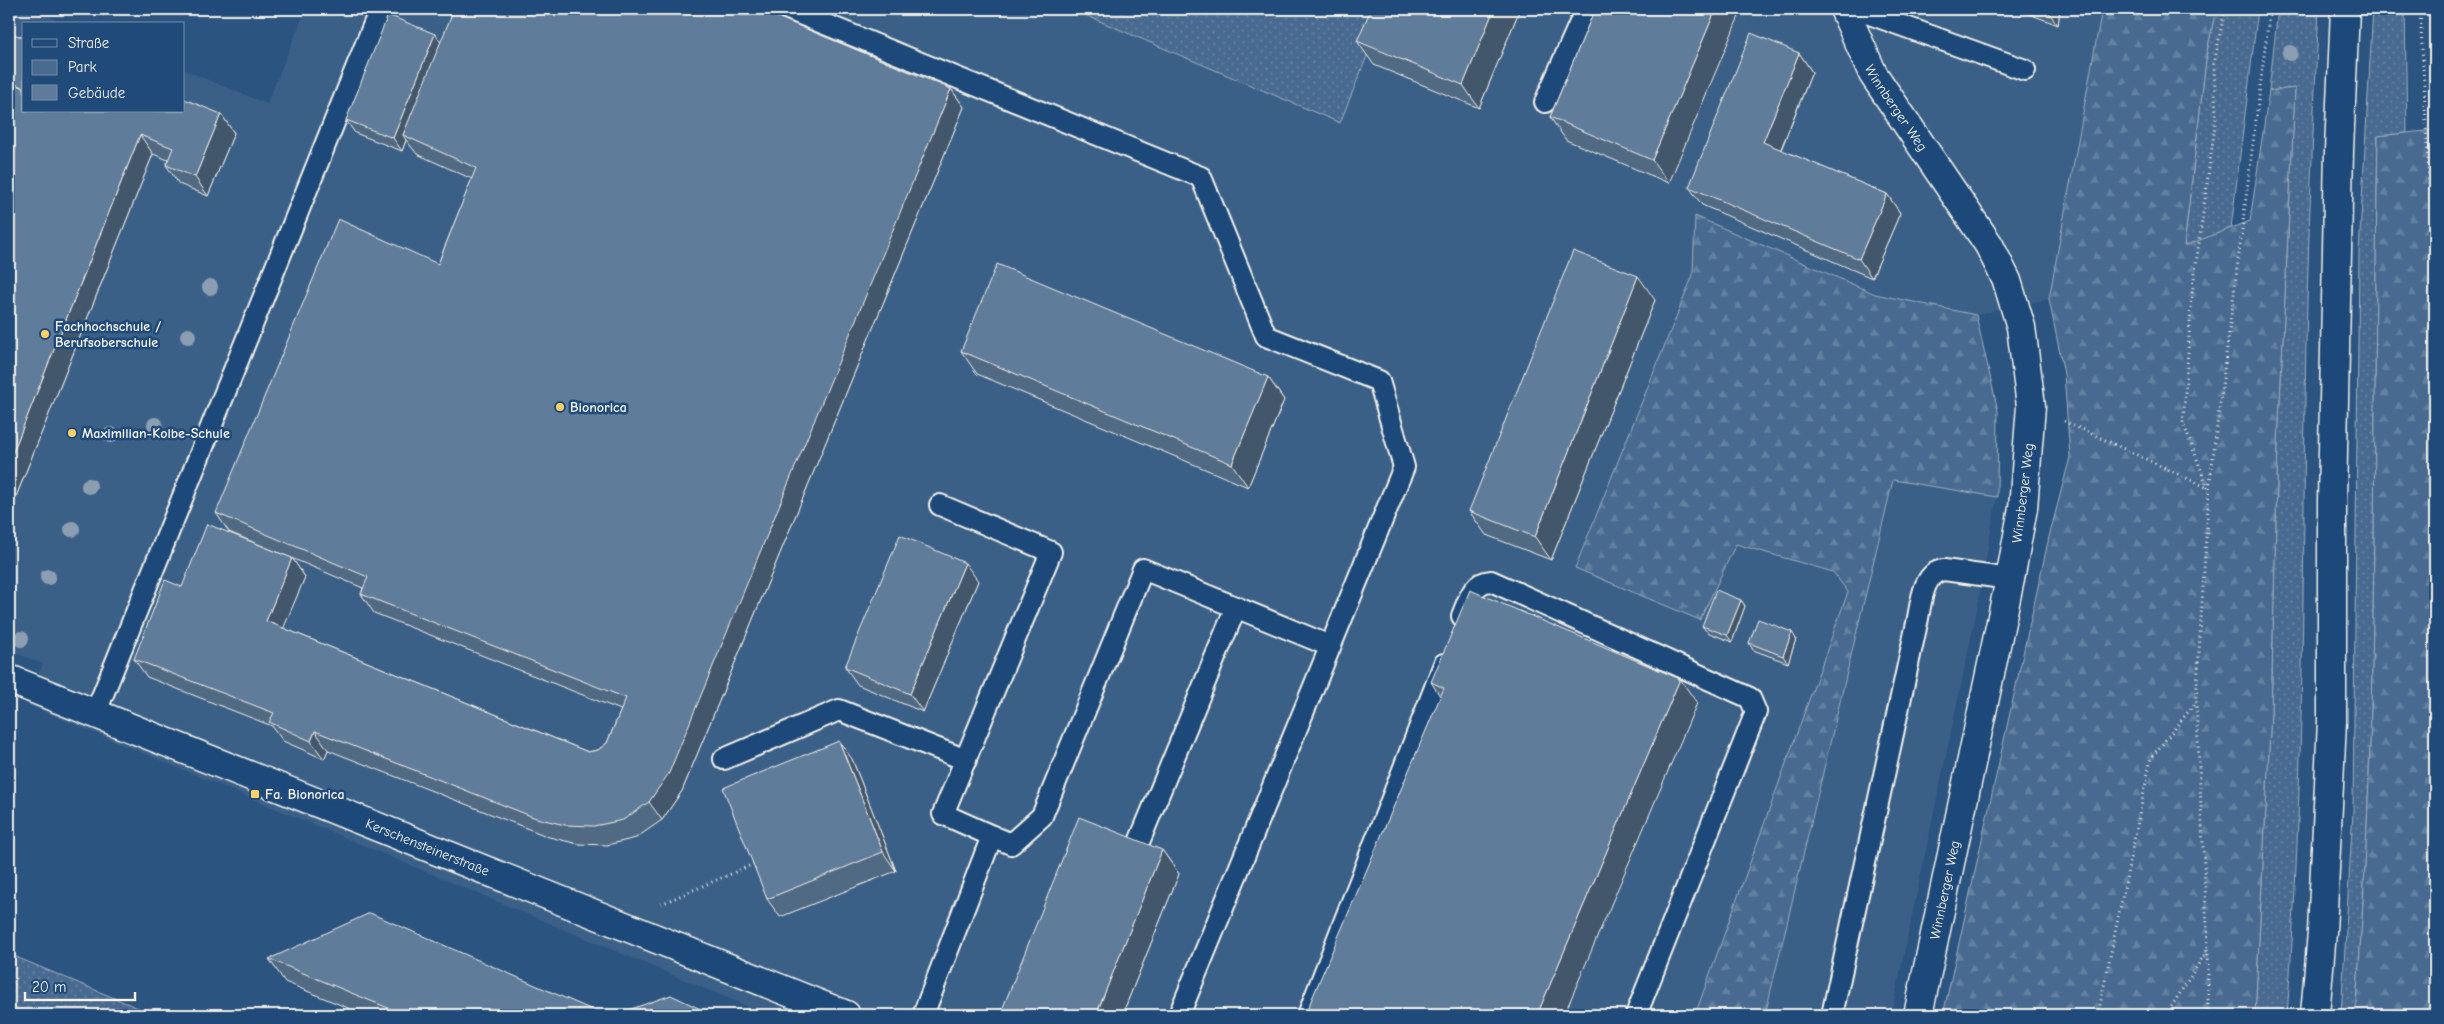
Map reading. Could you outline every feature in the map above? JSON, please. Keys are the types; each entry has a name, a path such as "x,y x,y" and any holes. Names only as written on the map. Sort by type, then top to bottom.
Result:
{"street":[{"name":"Winnberger Weg","path":"1844,9 1874,74 1989,245 2007,281 2021,327 2031,406 2024,499 2010,579 1918,1015"},
{"path":"2315,1015 2322,932 2332,721 2332,491 2339,150 2345,9"},
{"name":"Kerschensteinerstraße","path":"9,679 846,1015"}],"lane":[{"path":"95,714 380,9"},
{"path":"788,9 1201,177 1266,336 1379,381 1404,466 1179,1015"},
{"path":"1545,102 1586,9"},
{"path":"1856,9 2025,70"},
{"path":"940,505 1051,552 943,814 1011,844 1042,816 1143,569 1330,646"},
{"path":"1832,1015 1915,632 1929,577 1936,571 1944,570 2010,579"},
{"path":"1308,1015 1474,589 1486,581 1491,581 1750,698 1754,703 1756,712 1636,1015"},
{"path":"1139,842 1236,607"},
{"path":"724,759 839,710 966,760"},
{"path":"923,1015 992,836"}],"path":[{"path":"2209,489 2183,423 2192,294 2216,118 2214,64 2225,9"},
{"path":"2208,1015 2208,949 2196,701 2209,489 2270,9"},
{"path":"2420,9 2435,294"},
{"path":"2031,406 2209,489"},
{"path":"2098,1015 2151,758 2196,701"},
{"path":"617,923 758,862"},
{"path":"2166,1015 2208,949"}],"shaded area":[{"path":"9,9 29,9 62,22 22,22 22,112 185,112 185,70 267,104 306,9 2102,9 2049,299 1976,315 1875,294 1695,217 1693,275 1575,568 1700,620 1736,544 1833,572 1848,592 1695,1015 768,1015 26,704 43,664 9,650"},
{"path":"1893,480 1997,497 1977,609 1891,1015 1765,1015"}],"green space":[{"path":"1071,9 1386,9 1340,123"},
{"path":"2102,9 2216,9 2207,51 2184,246 2250,221 2269,91 2295,88 2278,442 2271,712 2255,1015 1943,1015 2049,537 2070,457 2064,374 2049,299"},
{"path":"2216,9 2258,9 2231,228 2184,247 2207,51"},
{"path":"2278,9 2319,9 2307,301 2301,707 2292,938 2287,1015 2255,1015 2271,712 2278,442 2295,88 2269,91"},
{"path":"2373,9 2405,9 2407,133 2378,136 2374,576 2368,796 2355,1015 2341,1015 2353,811 2359,252"},
{"path":"2435,130 2435,1015 2355,1015 2363,905 2372,686 2378,136"},
{"path":"1695,216 1875,294 1976,315 1998,411 1997,497 1893,480 1765,1015 1695,1015 1848,592 1833,572 1736,544 1700,620 1575,568 1693,275"},
{"path":"9,954 155,1015 9,1015"}],"building":[{"name":"Bionorica","path":"454,9 758,9 951,89 669,773 649,802 623,820 594,826 565,825 536,818 315,731 311,741 269,722 274,713 134,659 165,580 182,587 207,524 292,558 266,621 588,752 598,750 607,743 626,698 361,594 368,577 216,513 338,219 438,264 476,168 403,135"},
{"path":"1371,9 1494,9 1463,85 1357,41"},
{"path":"1595,9 1716,9 1652,160 1550,117"},
{"path":"388,15 435,34 393,138 346,120"},
{"path":"9,32 22,37 22,87 11,82 9,85"},
{"path":"1751,33 1799,53 1763,142 1887,194 1859,259 1689,187"},
{"name":"Fachhochschule / Berufsoberschule","path":"11,82 22,87 22,112 185,112 185,99 221,114 195,177 166,165 173,148 140,135 9,462 9,87"},
{"path":"1573,251 1638,276 1535,537 1469,511"},
{"path":"997,264 1268,377 1232,464 961,351"},
{"path":"900,535 965,563 910,694 845,667"},
{"path":"1470,590 1680,679 1537,1015 1305,1015 1444,688 1431,682"},
{"path":"1716,590 1741,600 1727,635 1702,626"},
{"path":"1758,619 1792,632 1783,656 1749,643"},
{"path":"839,741 883,852 767,899 723,788"},
{"path":"1079,817 1162,850 1096,1015 1015,1015 1002,1010"},
{"path":"370,913 604,1015 405,1015 269,959"},
{"path":"671,995 713,1015 614,1015"}],"place":[{"name":"Fachhochschule / Berufsoberschule","path":"45,334"},
{"name":"Bionorica","path":"560,407"},
{"name":"Maximilian-Kolbe-Schule","path":"72,433"},
{"name":"Fa. Bionorica","path":"255,794"}]}
